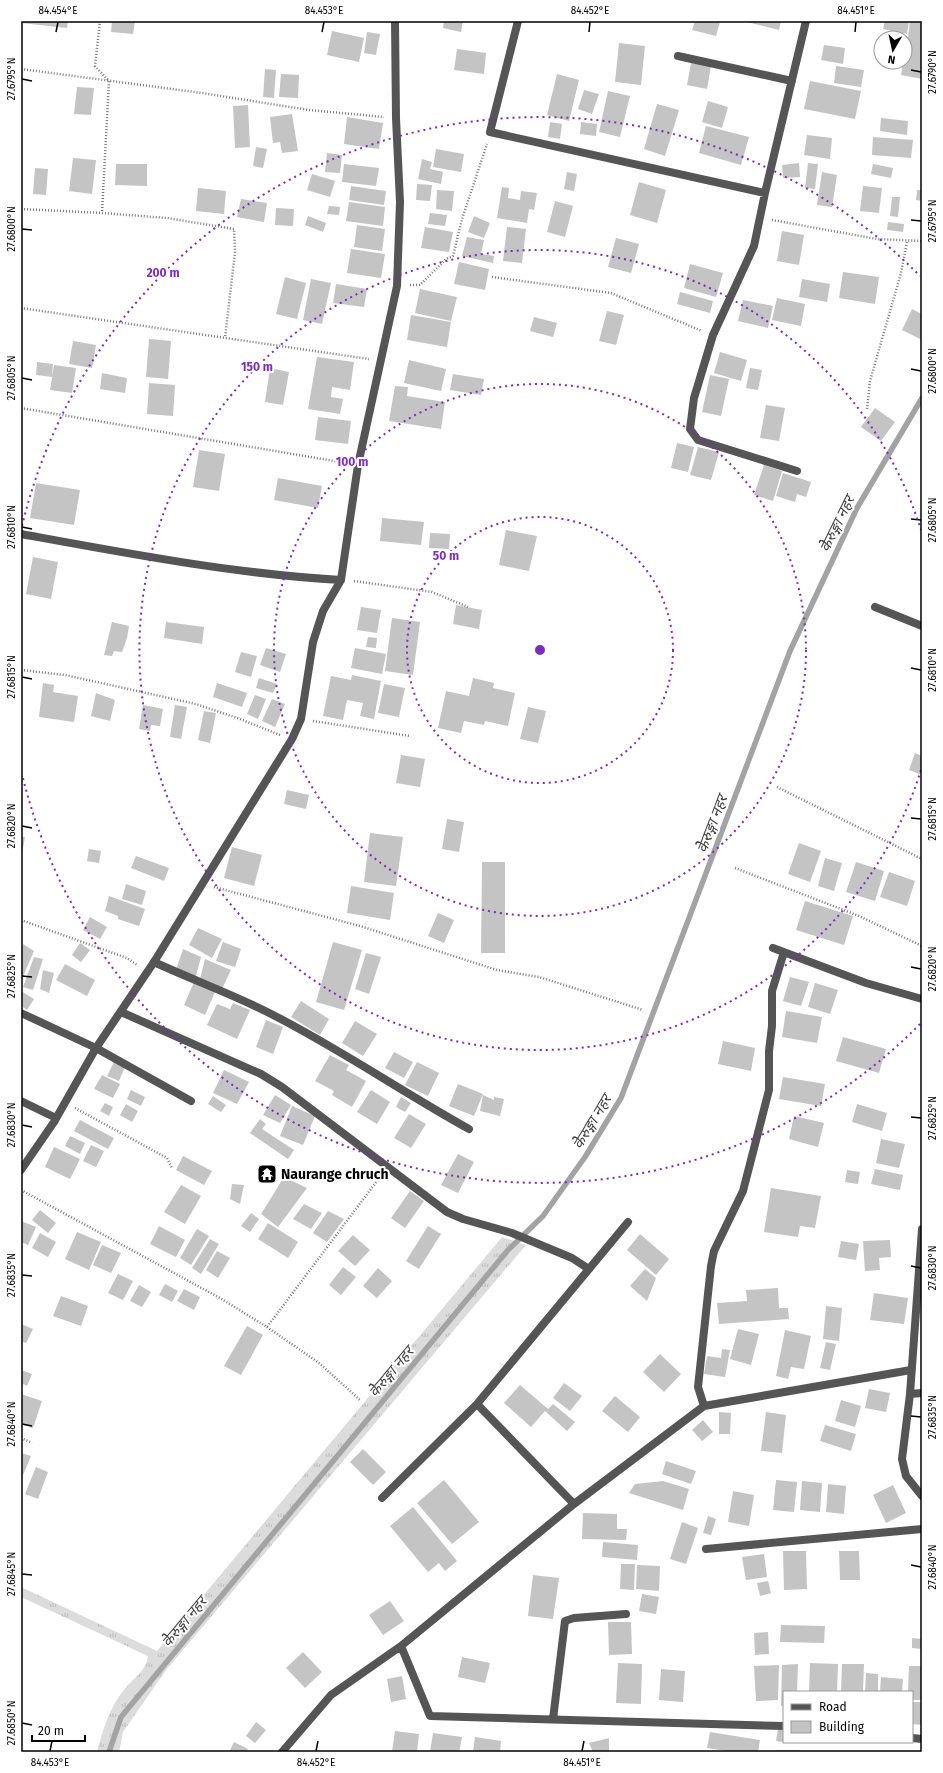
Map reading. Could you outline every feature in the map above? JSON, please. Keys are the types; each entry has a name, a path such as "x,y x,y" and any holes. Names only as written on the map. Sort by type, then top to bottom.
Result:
{"street":[{"path":"21,1170 56,1118 96,1048 154,962 292,739 300,719 312,642 323,611 341,580 358,465 382,361 397,286 400,202 396,118 395,21"},
{"path":"518,21 490,132 765,193"},
{"path":"797,471 698,440 690,429 694,398 713,335 754,246 765,193 806,21"},
{"path":"678,56 792,81"},
{"path":"21,534 203,564 341,580"},
{"path":"875,607 922,626"},
{"path":"773,948 866,983 922,999"},
{"path":"704,1406 698,1387 711,1266 714,1251 743,1191 769,1090 772,991 784,952"},
{"path":"154,962 275,1016 335,1049 418,1101 469,1129"},
{"path":"121,1012 261,1074 282,1087 447,1212 463,1219 512,1233 540,1246 572,1258 589,1269"},
{"path":"21,1013 96,1048 191,1101"},
{"path":"21,1101 56,1118"},
{"path":"382,1498 477,1404 628,1222"},
{"path":"922,1229 910,1394 902,1459 906,1476 922,1496"},
{"path":"282,1752 331,1695 401,1646 574,1504 704,1406 911,1370"},
{"path":"910,1394 922,1393"},
{"path":"477,1404 574,1504"},
{"path":"706,1549 922,1529"},
{"path":"553,1719 565,1621 574,1618 626,1614"},
{"path":"401,1646 430,1716 783,1726"}],"path":[{"path":"100,21 95,66 109,81 102,212"},
{"path":"21,69 202,93 309,110 396,118"},
{"path":"397,286 420,285 446,259 453,256 462,219 490,132"},
{"path":"21,209 102,212 168,218 234,229 235,252 225,338"},
{"path":"761,218 877,239 907,242 917,240 922,242"},
{"path":"867,409 870,381 901,273 907,242"},
{"path":"492,277 611,294 713,335"},
{"path":"21,308 382,361"},
{"path":"21,408 358,465"},
{"path":"341,580 432,592 468,607"},
{"path":"21,670 65,674 196,704 292,739"},
{"path":"300,719 410,736"},
{"path":"777,787 922,859"},
{"path":"735,868 859,916 922,946"},
{"path":"202,883 360,926 497,970 539,977 643,1010"},
{"path":"21,920 127,958 147,972"},
{"path":"65,1102 168,1158 172,1168"},
{"path":"267,1327 388,1166"},
{"path":"21,1190 220,1298 267,1327 319,1363 361,1401"},
{"path":"21,1438 32,1443"}],"green space":[{"path":"502,1237 526,1245 166,1670 123,1732 119,1752 97,1752 111,1711 119,1696 142,1671 147,1662 148,1656 21,1597 21,1587 157,1651"}],"building":[{"path":"21,21 68,21 67,28 21,23"},
{"path":"112,21 135,21 133,34 111,32"},
{"path":"444,21 463,21 461,32 443,28"},
{"path":"695,21 720,22 716,36 692,30"},
{"path":"743,21 781,21 779,30"},
{"path":"885,21 909,21 908,30 883,29"},
{"path":"910,21 922,21 922,79 901,75 902,70 913,70 913,30 909,30"},
{"path":"332,31 364,38 359,62 327,55"},
{"path":"367,32 380,34 376,55 364,53"},
{"path":"619,43 645,46 641,85 615,82"},
{"path":"824,45 845,48 843,64 821,60"},
{"path":"457,49 486,53 484,74 454,70"},
{"path":"691,63 711,66 707,89 687,85"},
{"path":"836,66 864,70 861,87 834,83"},
{"path":"265,69 276,70 274,98 263,97"},
{"path":"281,74 299,75 298,98 279,97"},
{"path":"557,74 579,80 569,121 547,115"},
{"path":"810,81 861,91 855,119 804,109"},
{"path":"77,87 94,88 91,115 74,114"},
{"path":"584,90 599,94 592,114 578,109"},
{"path":"608,91 630,96 620,137 599,132"},
{"path":"708,101 728,107 722,128 702,122"},
{"path":"657,104 679,110 665,156 644,149"},
{"path":"248,105 250,147 235,148 233,106"},
{"path":"292,114 298,151 282,153 280,142 273,143 270,117"},
{"path":"347,117 383,123 379,149 344,144"},
{"path":"881,118 908,121 907,135 880,131"},
{"path":"550,122 562,124 560,139 548,137"},
{"path":"581,122 597,124 596,136 580,134"},
{"path":"706,126 749,137 741,165 699,153"},
{"path":"807,135 832,138 830,159 804,155"},
{"path":"873,137 913,140 911,158 872,155"},
{"path":"256,147 267,149 263,168 253,166"},
{"path":"436,149 464,154 461,172 433,167"},
{"path":"327,153 342,155 340,173 325,172"},
{"path":"73,158 96,160 92,194 69,191"},
{"path":"422,159 432,162 430,169 443,172 441,184 418,179"},
{"path":"799,163 800,177 783,178 782,165"},
{"path":"808,163 818,164 815,189 805,188"},
{"path":"116,164 147,164 147,186 115,185"},
{"path":"344,164 379,168 376,186 342,182"},
{"path":"873,164 893,168 891,178 871,174"},
{"path":"35,168 48,169 46,195 33,194"},
{"path":"567,172 577,174 574,191 564,189"},
{"path":"822,172 837,175 832,207 817,205"},
{"path":"312,174 335,181 330,197 307,190"},
{"path":"639,182 666,190 657,223 630,215"},
{"path":"417,184 432,185 430,201 416,200"},
{"path":"351,186 386,191 384,205 349,200"},
{"path":"863,186 882,188 879,213 860,211"},
{"path":"502,187 509,188 508,198 520,200 521,191 537,193 534,210 529,209 527,223 497,218"},
{"path":"198,188 226,191 224,214 196,211"},
{"path":"437,190 454,191 452,211 436,209"},
{"path":"917,190 922,190 922,201 916,200"},
{"path":"892,197 900,197 898,217 890,216"},
{"path":"241,199 267,203 264,222 237,217"},
{"path":"555,201 573,206 565,237 547,232"},
{"path":"349,202 385,207 383,226 346,221"},
{"path":"329,206 340,207 339,215 327,214"},
{"path":"276,208 294,209 293,226 275,225"},
{"path":"430,213 447,215 445,226 428,224"},
{"path":"308,216 326,223 323,232 305,225"},
{"path":"474,216 490,223 484,238 468,232"},
{"path":"888,222 904,224 903,232 887,230"},
{"path":"357,225 385,229 382,251 354,247"},
{"path":"425,227 453,232 449,252 421,248"},
{"path":"507,227 526,229 522,263 503,261"},
{"path":"782,231 804,235 799,265 777,261"},
{"path":"467,237 484,240 481,254 494,256 493,263 462,256"},
{"path":"616,238 639,244 631,273 608,267"},
{"path":"351,249 385,254 381,278 347,273"},
{"path":"459,262 489,269 485,290 454,284"},
{"path":"690,264 723,273 716,297 684,288"},
{"path":"843,272 879,277 875,304 839,298"},
{"path":"285,277 306,283 297,319 276,314"},
{"path":"311,279 331,283 322,324 303,320"},
{"path":"802,279 830,284 827,302 799,297"},
{"path":"336,284 367,289 364,307 333,303"},
{"path":"420,289 457,297 451,321 415,313"},
{"path":"680,292 713,301 710,313 677,304"},
{"path":"777,298 805,304 801,326 772,320"},
{"path":"743,300 773,306 768,328 738,321"},
{"path":"912,309 922,314 922,340 902,330"},
{"path":"607,311 624,315 616,345 599,341"},
{"path":"411,315 451,322 447,347 407,340"},
{"path":"534,317 557,323 553,337 530,331"},
{"path":"149,339 171,341 168,379 146,377"},
{"path":"73,341 96,345 92,368 69,364"},
{"path":"720,352 747,360 741,381 714,373"},
{"path":"317,357 354,362 350,390 332,387 331,397 343,399 340,414 308,409"},
{"path":"409,360 446,369 441,391 404,383"},
{"path":"37,362 53,364 52,377 36,375"},
{"path":"54,365 76,368 72,393 50,390"},
{"path":"270,368 289,372 283,405 265,402"},
{"path":"750,368 762,370 758,390 746,388"},
{"path":"102,373 127,378 125,393 100,389"},
{"path":"453,374 484,379 481,395 450,390"},
{"path":"710,375 729,379 721,416 702,412"},
{"path":"149,383 175,385 173,416 147,414"},
{"path":"395,386 408,387 407,396 445,402 441,429 389,421"},
{"path":"766,405 785,408 779,441 760,438"},
{"path":"875,408 895,422 881,441 861,427"},
{"path":"318,417 351,421 348,444 315,440"},
{"path":"677,443 694,447 688,472 671,468"},
{"path":"698,447 719,452 711,480 690,475"},
{"path":"199,450 225,454 219,491 193,487"},
{"path":"764,465 782,471 773,501 754,495"},
{"path":"783,473 811,482 806,497 797,494 795,502 776,496"},
{"path":"278,478 322,486 318,508 274,500"},
{"path":"36,483 80,490 74,525 30,518"},
{"path":"382,518 424,522 421,545 380,541"},
{"path":"506,530 537,536 529,571 499,565"},
{"path":"430,533 450,534 449,549 429,548"},
{"path":"33,557 58,562 51,599 26,594"},
{"path":"456,605 482,610 479,629 453,624"},
{"path":"361,607 381,610 377,633 357,630"},
{"path":"392,618 420,622 413,675 385,671"},
{"path":"112,622 129,626 122,652 114,651 112,656 104,655"},
{"path":"166,622 204,627 202,644 164,638"},
{"path":"368,637 377,638 376,648 366,647"},
{"path":"266,648 286,654 280,672 260,665"},
{"path":"355,648 386,654 382,674 351,668"},
{"path":"241,652 257,656 251,677 235,672"},
{"path":"352,675 381,681 374,719 360,716 363,703 347,700 343,720 323,716 331,676 351,680"},
{"path":"259,678 277,684 273,693 256,688"},
{"path":"473,678 494,683 493,688 515,693 508,726 485,721 484,725 464,721 461,733 438,728 446,691 469,696"},
{"path":"43,683 54,685 53,692 78,696 74,722 39,717"},
{"path":"217,683 247,693 242,707 213,697"},
{"path":"384,684 405,688 399,717 378,713"},
{"path":"96,693 115,700 110,721 91,716"},
{"path":"255,695 266,699 258,719 247,714"},
{"path":"272,699 285,704 275,727 262,721"},
{"path":"143,705 163,709 160,726 151,725 150,731 139,729"},
{"path":"175,705 187,707 181,739 170,737"},
{"path":"528,707 546,711 538,743 520,739"},
{"path":"204,711 216,713 210,743 198,740"},
{"path":"915,753 922,756 922,775 909,770"},
{"path":"401,755 425,759 420,787 396,783"},
{"path":"287,790 309,795 306,809 284,804"},
{"path":"447,819 464,822 459,852 442,849"},
{"path":"370,833 403,837 396,886 364,882"},
{"path":"21,837 25,837 22,854 21,854"},
{"path":"799,843 821,851 810,882 788,874"},
{"path":"232,847 262,855 254,886 224,878"},
{"path":"89,849 101,851 99,863 87,861"},
{"path":"136,856 169,868 164,881 131,868"},
{"path":"825,858 842,863 834,891 818,886"},
{"path":"482,862 505,862 505,953 481,953"},
{"path":"856,862 884,871 875,901 846,892"},
{"path":"889,872 915,881 907,906 880,897"},
{"path":"126,884 146,891 142,905 122,899"},
{"path":"351,886 394,893 390,920 347,913"},
{"path":"109,896 145,909 139,926 118,919 118,916 105,911"},
{"path":"805,901 853,916 844,945 796,930"},
{"path":"438,913 454,920 444,943 428,936"},
{"path":"90,917 107,927 100,939 83,930"},
{"path":"198,928 222,939 212,958 189,945"},
{"path":"223,942 241,949 235,967 216,961"},
{"path":"333,942 362,950 344,1010 316,1002"},
{"path":"80,943 90,950 81,962 72,955"},
{"path":"23,944 34,951 21,981 21,950"},
{"path":"183,949 201,957 196,976 176,970"},
{"path":"366,953 381,957 369,994 355,989"},
{"path":"34,957 43,959 33,990 23,987"},
{"path":"205,959 231,970 222,989 200,979"},
{"path":"65,964 95,980 87,996 56,980"},
{"path":"43,970 54,973 49,993 40,989"},
{"path":"790,977 809,982 801,1006 783,1001"},
{"path":"194,982 215,992 205,1015 184,1005"},
{"path":"815,983 838,990 830,1014 808,1007"},
{"path":"21,991 34,999 27,1010 21,1006"},
{"path":"301,1001 329,1019 320,1035 291,1017"},
{"path":"233,1003 250,1010 237,1039 207,1025 217,1004 230,1009"},
{"path":"786,1011 822,1017 817,1043 782,1037"},
{"path":"266,1020 283,1027 273,1054 256,1047"},
{"path":"355,1021 377,1034 363,1056 342,1043"},
{"path":"843,1037 886,1049 879,1073 836,1061"},
{"path":"723,1041 755,1048 751,1071 718,1064"},
{"path":"394,1052 413,1062 404,1078 385,1068"},
{"path":"330,1055 349,1065 346,1070 366,1081 352,1107 332,1095 334,1091 315,1081"},
{"path":"114,1062 125,1067 119,1081 107,1076"},
{"path":"417,1062 439,1073 428,1096 405,1085"},
{"path":"224,1070 249,1082 237,1104 213,1093"},
{"path":"102,1075 120,1084 113,1098 94,1089"},
{"path":"783,1077 825,1084 821,1106 779,1099"},
{"path":"458,1084 483,1094 474,1116 449,1106"},
{"path":"131,1090 145,1097 141,1106 127,1099"},
{"path":"371,1090 390,1102 377,1124 357,1112"},
{"path":"275,1095 291,1105 280,1123 263,1115"},
{"path":"483,1095 494,1100 494,1097 504,1099 500,1116 480,1111"},
{"path":"213,1096 226,1105 221,1112 208,1104"},
{"path":"401,1097 411,1103 405,1112 396,1107"},
{"path":"105,1103 113,1107 109,1116 100,1111"},
{"path":"126,1104 138,1111 132,1122 120,1115"},
{"path":"857,1104 887,1113 882,1131 852,1122"},
{"path":"292,1106 315,1116 303,1145 280,1136"},
{"path":"409,1114 426,1124 411,1148 394,1138"},
{"path":"794,1116 824,1123 818,1147 789,1139"},
{"path":"260,1119 266,1124 262,1129 294,1150 288,1159 250,1133"},
{"path":"80,1120 114,1138 108,1149 74,1131"},
{"path":"70,1136 85,1143 80,1154 65,1146"},
{"path":"881,1139 905,1144 899,1168 876,1163"},
{"path":"91,1145 104,1151 96,1167 83,1161"},
{"path":"54,1147 80,1159 70,1179 45,1167"},
{"path":"458,1154 474,1162 458,1193 441,1185"},
{"path":"183,1156 212,1171 204,1185 176,1170"},
{"path":"875,1169 903,1175 900,1190 871,1184"},
{"path":"847,1170 860,1172 858,1184 845,1182"},
{"path":"284,1177 307,1188 278,1227 261,1214"},
{"path":"232,1184 244,1185 240,1204 230,1199"},
{"path":"181,1185 201,1196 185,1224 164,1212"},
{"path":"771,1188 821,1196 815,1228 800,1226 798,1237 764,1232"},
{"path":"410,1191 424,1201 405,1228 391,1218"},
{"path":"304,1204 322,1213 311,1229 293,1219"},
{"path":"40,1210 56,1223 48,1233 32,1220"},
{"path":"328,1211 344,1219 327,1242 313,1233"},
{"path":"251,1213 259,1219 250,1232 241,1226"},
{"path":"21,1221 36,1227 28,1245 21,1242"},
{"path":"268,1223 298,1242 288,1258 258,1239"},
{"path":"159,1226 185,1240 176,1257 150,1244"},
{"path":"428,1226 441,1234 419,1269 406,1261"},
{"path":"197,1229 209,1236 191,1265 180,1258"},
{"path":"77,1232 101,1242 89,1270 65,1259"},
{"path":"40,1233 56,1242 48,1257 32,1248"},
{"path":"640,1234 669,1259 656,1275 627,1250"},
{"path":"353,1235 370,1250 355,1266 338,1251"},
{"path":"210,1239 219,1244 201,1274 192,1268"},
{"path":"890,1240 891,1257 879,1258 880,1270 865,1271 863,1241"},
{"path":"841,1241 859,1244 856,1260 838,1257"},
{"path":"102,1245 121,1253 111,1273 93,1265"},
{"path":"217,1251 230,1258 218,1278 206,1270"},
{"path":"343,1267 356,1277 341,1295 329,1285"},
{"path":"378,1268 392,1281 377,1298 363,1286"},
{"path":"645,1269 656,1278 647,1301 630,1286"},
{"path":"118,1274 133,1281 123,1300 108,1293"},
{"path":"165,1284 178,1291 172,1302 159,1295"},
{"path":"139,1285 151,1292 142,1307 130,1301"},
{"path":"778,1288 779,1308 788,1308 789,1319 719,1324 717,1303 747,1301 746,1290"},
{"path":"184,1289 200,1297 194,1310 177,1301"},
{"path":"874,1293 908,1298 904,1324 870,1320"},
{"path":"61,1296 88,1306 81,1326 53,1316"},
{"path":"826,1306 842,1308 839,1341 823,1339"},
{"path":"21,1324 33,1329 26,1343 21,1341"},
{"path":"247,1326 263,1335 241,1375 224,1366"},
{"path":"738,1329 759,1334 751,1365 730,1359"},
{"path":"785,1330 811,1336 804,1369 791,1367 788,1379 776,1376"},
{"path":"826,1342 836,1344 830,1370 820,1368"},
{"path":"722,1349 730,1350 725,1377 704,1374 707,1356 721,1358"},
{"path":"660,1354 681,1374 664,1392 643,1372"},
{"path":"21,1370 32,1374 27,1386 21,1383"},
{"path":"564,1383 582,1396 570,1411 553,1398"},
{"path":"520,1385 548,1409 553,1404 575,1422 567,1431 545,1411 531,1427 504,1403"},
{"path":"869,1389 890,1393 886,1412 865,1408"},
{"path":"21,1394 42,1401 33,1428 21,1424"},
{"path":"615,1396 640,1417 628,1432 602,1411"},
{"path":"841,1400 861,1406 855,1427 835,1421"},
{"path":"719,1412 731,1413 730,1434 719,1434"},
{"path":"766,1412 786,1415 782,1453 761,1451"},
{"path":"703,1420 713,1432 702,1441 692,1430"},
{"path":"825,1425 856,1434 851,1451 820,1441"},
{"path":"363,1449 386,1472 373,1485 350,1462"},
{"path":"21,1453 31,1456 21,1480"},
{"path":"666,1461 696,1471 691,1484 662,1474"},
{"path":"36,1467 48,1472 38,1499 25,1494"},
{"path":"444,1480 479,1522 452,1544 417,1503"},
{"path":"776,1480 797,1482 794,1512 773,1510"},
{"path":"663,1481 689,1489 683,1510 629,1493 635,1484"},
{"path":"802,1481 822,1483 820,1512 800,1510"},
{"path":"828,1484 846,1486 844,1514 826,1512"},
{"path":"893,1485 906,1513 886,1523 873,1495"},
{"path":"733,1491 754,1495 749,1526 728,1522"},
{"path":"413,1507 457,1561 445,1571 439,1563 428,1572 390,1526"},
{"path":"583,1513 617,1514 617,1529 627,1529 626,1540 582,1539"},
{"path":"708,1516 716,1519 711,1535 703,1533"},
{"path":"682,1522 698,1528 686,1564 670,1559"},
{"path":"603,1542 638,1545 637,1560 602,1557"},
{"path":"783,1551 806,1551 807,1589 784,1590"},
{"path":"839,1551 859,1551 860,1580 840,1580"},
{"path":"764,1554 767,1577 746,1580 742,1557"},
{"path":"621,1564 635,1564 634,1590 620,1589"},
{"path":"637,1565 660,1566 659,1591 636,1589"},
{"path":"533,1575 559,1578 553,1619 528,1616"},
{"path":"768,1581 771,1593 760,1596 757,1583"},
{"path":"642,1594 659,1597 656,1614 639,1611"},
{"path":"390,1601 404,1621 383,1635 369,1615"},
{"path":"608,1622 631,1622 632,1654 609,1655"},
{"path":"781,1625 825,1626 824,1643 780,1642"},
{"path":"768,1632 769,1654 755,1655 754,1633"},
{"path":"912,1638 922,1639 922,1649 912,1648"},
{"path":"303,1652 322,1672 305,1688 286,1668"},
{"path":"462,1657 490,1663 485,1683 458,1677"},
{"path":"618,1663 642,1664 641,1704 616,1703"},
{"path":"810,1663 838,1664 837,1691 809,1691"},
{"path":"798,1664 797,1691 783,1691 783,1706 781,1706 782,1665"},
{"path":"842,1664 864,1664 863,1691 841,1691"},
{"path":"779,1665 778,1700 756,1701 754,1666"},
{"path":"909,1666 922,1666 922,1700 913,1700 913,1691 908,1691"},
{"path":"661,1669 685,1671 683,1702 659,1700"},
{"path":"866,1673 878,1674 878,1691 865,1691"},
{"path":"402,1676 406,1699 391,1702 387,1679"},
{"path":"881,1677 903,1679 902,1691 880,1691"},
{"path":"913,1702 922,1702 922,1725 913,1724"},
{"path":"256,1722 266,1730 255,1743 246,1736"},
{"path":"778,1728 783,1729 783,1742 776,1741"},
{"path":"395,1731 419,1734 417,1752 392,1752"},
{"path":"710,1732 760,1740 758,1752 733,1752 707,1748"},
{"path":"433,1733 462,1737 459,1752 430,1752"},
{"path":"475,1737 501,1741 500,1752 473,1752"},
{"path":"609,1738 609,1752 593,1752 589,1743"},
{"path":"234,1742 248,1749 246,1752 229,1752"},
{"path":"776,1750 800,1750 800,1752 777,1752"}],"waterway":[{"name":"केेरुङ्गा नहर","path":"109,1752 121,1717 508,1250 543,1216 585,1157 621,1098 790,651 857,508 922,398"}],"place":[{"name":"Naurange chruch","path":"267,1174"}]}
